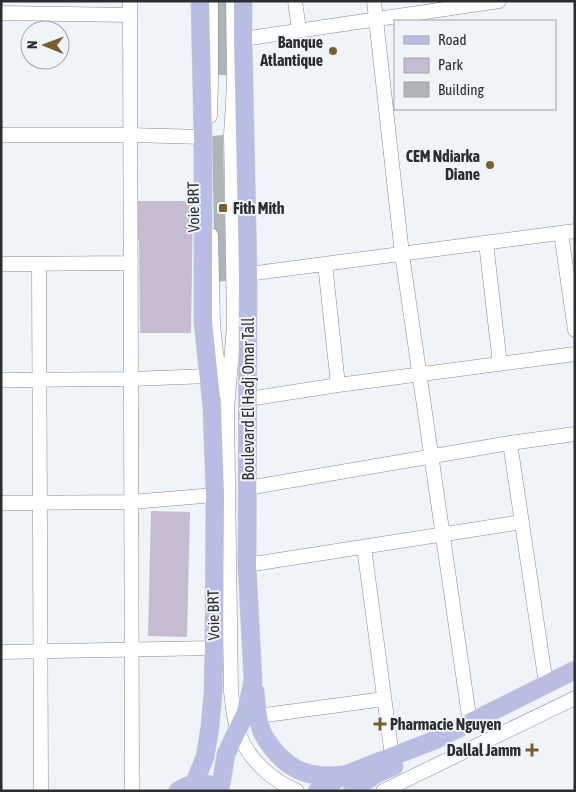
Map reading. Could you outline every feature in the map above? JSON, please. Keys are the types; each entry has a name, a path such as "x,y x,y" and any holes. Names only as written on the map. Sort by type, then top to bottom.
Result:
{"main road":[{"name":"Boulevard El Hadj Omar Tall","path":"186,787 205,757 213,693 214,648 212,408 203,322 203,137 200,1"},
{"name":"Boulevard El Hadj Omar Tall","path":"219,791 226,754 246,712 253,681 247,565 248,274 243,1"},
{"path":"253,681 262,731 277,753 287,763 299,770 313,775 350,782 392,756 434,740 575,670"},
{"path":"317,791 376,774 409,757 434,740"},
{"path":"186,787 206,784 219,791"}],"street":[{"name":"Voie BRT","path":"211,1 212,83 209,136 213,324 216,353 227,410"},
{"name":"Voie BRT","path":"233,1 234,85 231,135 234,326 227,410 231,692 237,730 246,748 260,766 277,781 297,791"},
{"path":"296,1 299,30"},
{"path":"374,1 402,254 470,723"},
{"path":"243,39 376,20 450,5 499,1"},
{"path":"1,12 130,8 132,791"},
{"path":"1,135 203,137"},
{"path":"248,274 575,231"},
{"path":"560,233 575,330"},
{"path":"486,243 500,364"},
{"path":"1,264 130,263"},
{"path":"325,264 338,385"},
{"path":"39,265 41,791"},
{"path":"248,399 338,385 575,354"},
{"path":"1,380 131,379 208,376"},
{"path":"248,488 510,443 575,434"},
{"path":"510,443 546,684"},
{"path":"1,503 131,502 214,495"},
{"path":"247,565 522,522"},
{"path":"364,547 392,756"},
{"path":"1,652 214,648"},
{"path":"383,791 575,698"},
{"path":"258,716 384,699"}],"green space":[{"path":"133,201 193,201 191,333 140,333 139,240 133,240"},
{"path":"151,511 190,512 187,637 148,636"}],"building":[{"path":"215,1 227,1 227,75 215,75"},
{"path":"223,135 226,281 215,282 212,136"}],"place":[{"name":"Banque Atlantique","path":"333,51"},
{"name":"CEM Ndiarka Diane","path":"490,165"},
{"name":"Fith Mith","path":"223,208"},
{"name":"Pharmacie Nguyen","path":"380,724"},
{"name":"Dallal Jamm","path":"532,750"}]}
